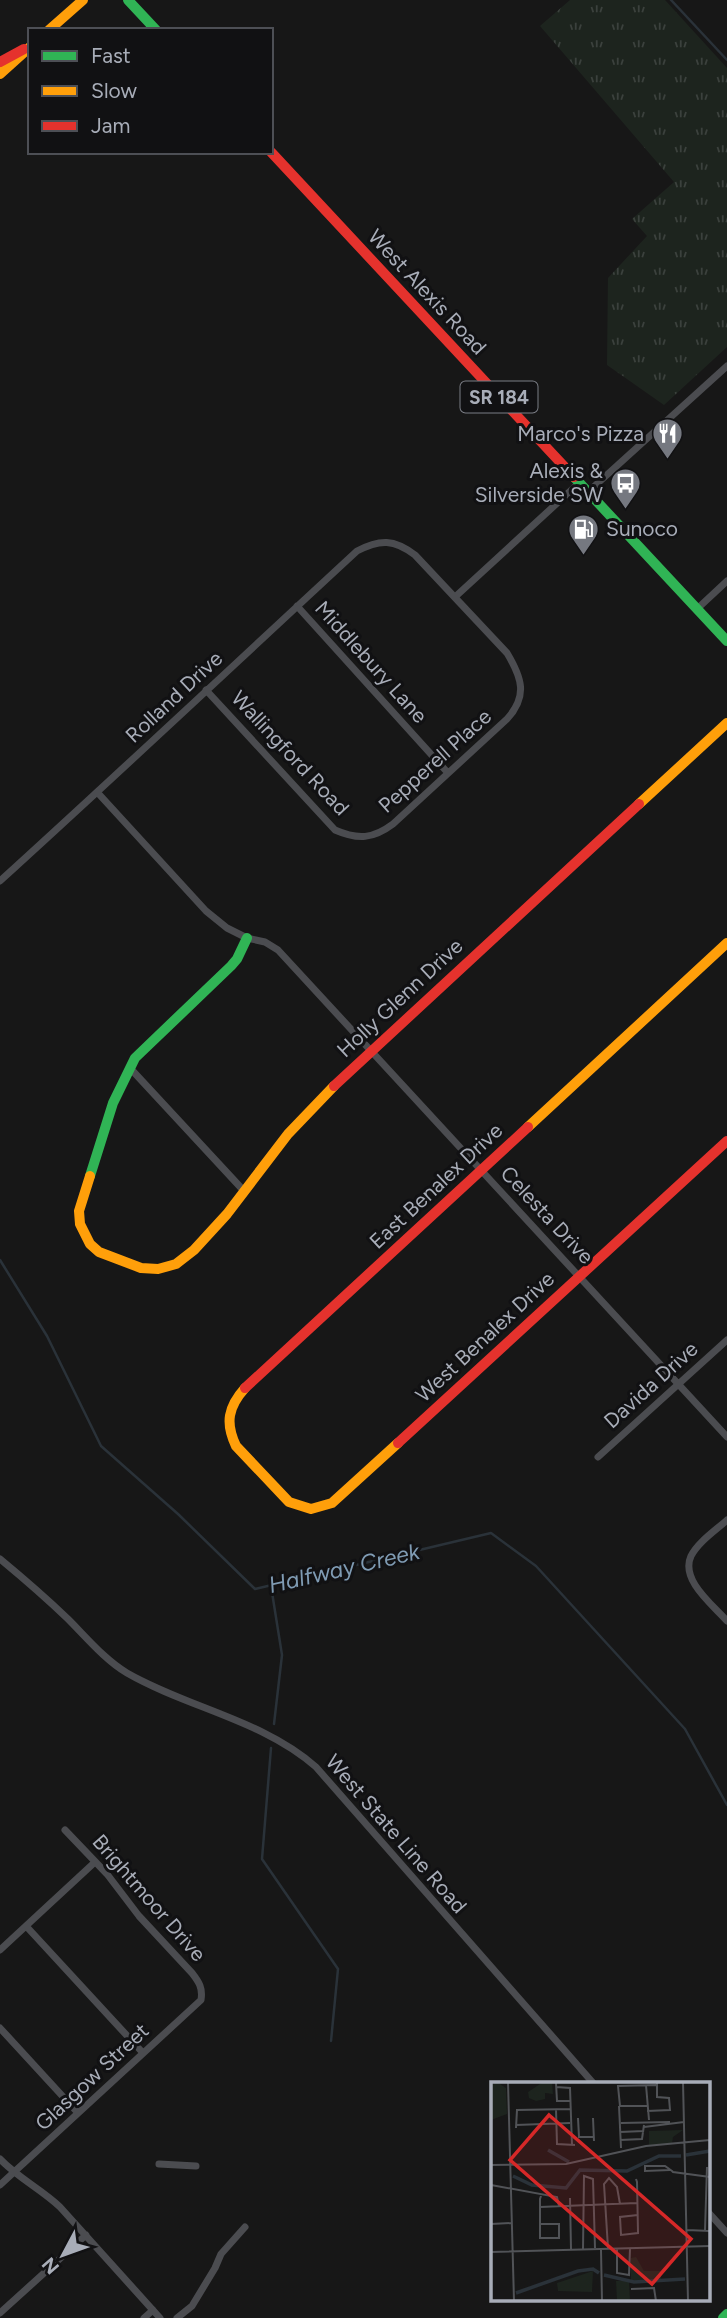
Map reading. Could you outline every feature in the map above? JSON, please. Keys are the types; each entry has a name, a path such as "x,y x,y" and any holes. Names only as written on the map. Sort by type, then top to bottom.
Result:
{"street":[{"path":"51,28 83,0"},
{"path":"128,0 154,28"},
{"path":"0,62 28,47"},
{"path":"0,74 28,48"},
{"name":"West Alexis Road","path":"273,154 727,641"},
{"path":"588,492 727,366"},
{"path":"455,597 579,483"},
{"name":"Rolland Drive","path":"0,881 357,551 374,543 402,545 455,597"},
{"path":"697,609 727,581"},
{"name":"Pepperell Place","path":"351,836 372,836 382,832 513,712 522,686 516,668 507,653 455,597"},
{"name":"Middlebury Lane","path":"297,606 448,773"},
{"name":"Wallingford Road","path":"206,690 335,830 351,836"},
{"name":"Holly Glenn Drive","path":"130,1068 113,1103 79,1211 80,1224 83,1234 99,1252 141,1268 158,1269 176,1264 194,1250 307,1112 727,723"},
{"name":"Celesta Drive","path":"97,792 206,911 227,928 247,939 265,942 278,950 727,1437"},
{"path":"244,1191 130,1068 145,1046 231,967 247,939"},
{"name":"East Benalex Drive","path":"260,1473 232,1438 228,1417 236,1398 727,943"},
{"name":"West Benalex Drive","path":"260,1473 289,1502 299,1507 311,1509 332,1503 727,1141"},
{"name":"Davida Drive","path":"598,1457 727,1340"},
{"path":"727,1520 691,1556 690,1566 693,1581 727,1621"},
{"name":"West State Line Road","path":"0,1559 44,1595 122,1670 298,1751 592,2082"},
{"name":"Brightmoor Drive","path":"65,1829 192,1973 203,1992"},
{"path":"0,1950 95,1862"},
{"path":"26,1926 143,2053"},
{"name":"Glasgow Street","path":"0,2185 201,2000 203,1992"},
{"path":"0,2028 78,2113"},
{"path":"0,2159 13,2173 50,2197 160,2318"},
{"path":"159,2164 196,2166"},
{"path":"710,2214 727,2233"},
{"path":"177,2318 192,2306 221,2254 244,2227"},
{"path":"0,2313 86,2235"},
{"path":"144,2318 153,2310"},
{"path":"723,2318 727,2314"}],"green space":[{"path":"570,0 665,0 727,68 727,347 664,405 607,365 608,278 647,236 632,219 674,182 540,26"}],"waterway":[{"path":"671,0 727,60"},
{"name":"Halfway Creek","path":"0,1260 47,1336 101,1446 178,1514 255,1589 491,1533 536,1566 685,1729 727,1805"},
{"path":"271,1586 282,1655 274,1724"},
{"path":"271,1748 262,1859 338,1969 331,2041"}],"traffic: fast":[{"path":"128,0 154,28"},
{"path":"574,477 727,641"},
{"path":"90,1176 113,1103 135,1058 231,966 247,938"},
{"path":"723,2318 727,2314"}],"traffic: slow":[{"path":"51,28 83,0"},
{"path":"0,74 28,49"},
{"path":"639,804 727,723"},
{"path":"528,1127 727,943"},
{"path":"90,1176 79,1211 80,1224 90,1244 99,1252 141,1268 158,1269 176,1264 194,1250 227,1214 288,1134 334,1086"},
{"path":"245,1388 235,1402 230,1416 230,1430 236,1446 289,1502 311,1509 332,1503 398,1443"}],"traffic: jam":[{"path":"0,62 24,49"},
{"path":"273,154 574,477"},
{"path":"334,1086 639,804"},
{"path":"245,1388 528,1127"},
{"path":"398,1443 727,1141"}],"place":[{"name":"Marco's Pizza","path":"667,461"},
{"name":"Alexis & Silverside SW","path":"626,510"},
{"name":"Sunoco","path":"583,556"}]}
